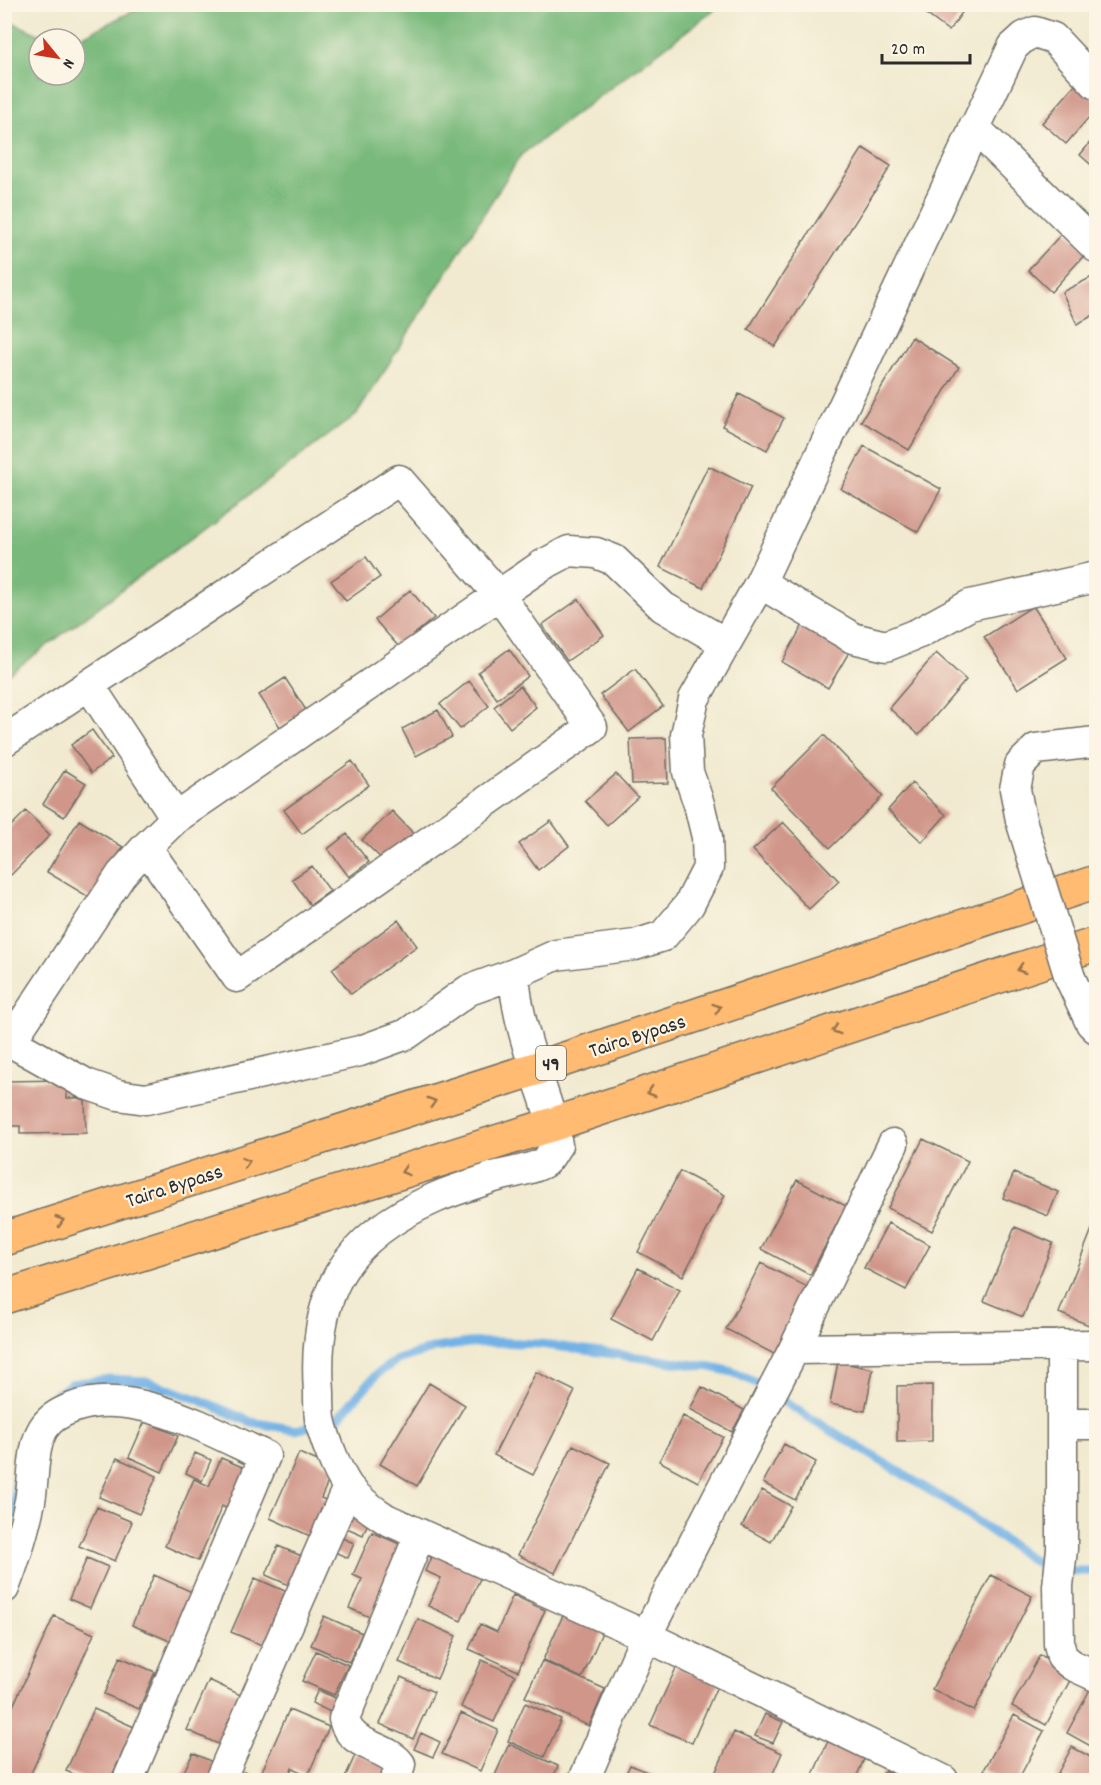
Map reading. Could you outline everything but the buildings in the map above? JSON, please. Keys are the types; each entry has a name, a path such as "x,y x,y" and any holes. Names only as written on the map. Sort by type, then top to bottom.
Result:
{"highway":[{"name":"Taira Bypass","path":"4,1239 535,1069 1096,882"},
{"path":"4,1297 554,1124 1096,945"}],"street":[{"path":"725,643 663,608 614,560 596,553 569,550 498,595 176,818 121,875 8,1040 86,1084 118,1095 146,1099 360,1051 407,1034 469,990 514,974 556,955 635,945 663,936 689,905 708,867 707,837 688,772 686,735 694,699 760,583 1013,47 1024,37 1035,32 1053,38 1096,84"},
{"path":"974,127 1096,248"},
{"path":"4,741 399,480 498,595 592,727 237,977 146,847"},
{"path":"760,583 854,638 886,646 919,633 970,606 1096,577"},
{"path":"89,685 176,818"},
{"path":"1096,742 1036,749 1020,765 1015,789 1021,820 1070,978 1091,1023 1096,1028"},
{"path":"514,974 516,1005 554,1124 557,1145 545,1162 435,1198 377,1230 354,1252 340,1270 326,1301 317,1372 320,1419 348,1487 367,1506 386,1519 646,1636 943,1780"},
{"path":"584,1780 646,1636 794,1349 893,1143"},
{"path":"1062,1345 1062,1548 1058,1586 1059,1644 1062,1657 1072,1665 1096,1676"},
{"path":"794,1349 1096,1345"},
{"path":"4,1588 30,1500 33,1462 42,1430 62,1412 86,1403 118,1401 163,1411 265,1456 128,1780"},
{"path":"1062,1424 1096,1424"},
{"path":"220,1780 348,1487"},
{"path":"396,1780 400,1764 395,1758 358,1740 345,1726 344,1719 420,1534"}],"green space":[{"path":"147,4 721,5 521,155 357,414 5,677 5,19 27,29 27,87 87,87 87,34"}],"waterway":[{"path":"40,1412 57,1394 71,1384 110,1379 146,1381 200,1400 251,1422 296,1430 336,1420 377,1374 397,1360 435,1348 468,1343 540,1344 711,1367 733,1372 759,1384 789,1405 952,1504 1032,1560 1059,1571 1096,1571"},
{"path":"13,1515 21,1457"}]}
